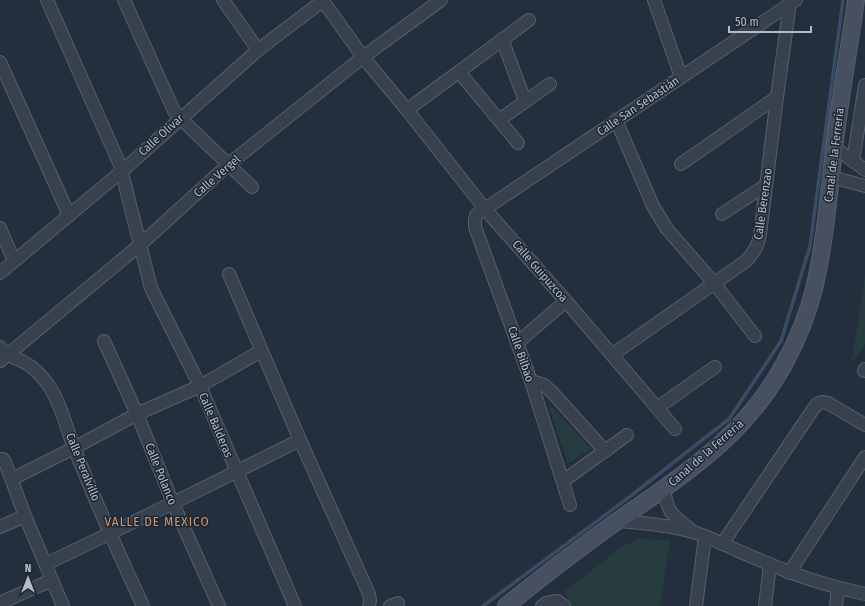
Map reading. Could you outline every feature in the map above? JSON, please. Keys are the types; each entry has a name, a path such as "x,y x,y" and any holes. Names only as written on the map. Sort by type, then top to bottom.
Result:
{"street":[{"name":"Calle Balderas","path":"47,0 122,171 151,288 200,386 235,471 295,606"},
{"path":"124,0 174,111 252,186"},
{"path":"223,0 258,50"},
{"name":"Calle Olivar","path":"0,273 122,171 258,50 323,0"},
{"name":"Calle Guipuzcoa","path":"323,0 363,58 407,110 485,208 675,429"},
{"name":"Calle Vergel","path":"2,354 141,244 229,164 363,58 441,0"},
{"path":"654,0 681,77"},
{"name":"Canal de la Ferrería","path":"506,606 549,571 664,489 732,433 747,417 769,388 785,362 804,322 815,286 827,216 834,147 856,0"},
{"name":"Calle San Sebastián","path":"485,208 793,2"},
{"name":"Calle Berenzao","path":"612,355 754,254 760,235 777,97 793,2"},
{"path":"407,110 529,20"},
{"path":"502,40 525,101"},
{"path":"0,62 69,215"},
{"path":"459,72 518,143"},
{"path":"499,120 550,84"},
{"path":"853,161 865,85"},
{"path":"681,164 777,97"},
{"path":"616,120 647,193 667,229 714,283 755,336"},
{"path":"834,147 865,170"},
{"path":"831,177 865,186"},
{"path":"722,214 766,185"},
{"name":"Calle Bilbao","path":"485,208 476,215 475,227 531,381 570,505"},
{"path":"0,228 14,261"},
{"path":"229,274 368,594 370,600 369,606"},
{"path":"517,342 566,301"},
{"name":"Calle Polanco","path":"104,341 137,414 173,503 219,606"},
{"path":"12,479 137,414 200,386 261,350"},
{"name":"Calle Peralvillo","path":"2,354 30,365 48,385 62,412 74,448 142,606"},
{"path":"657,408 715,367"},
{"path":"531,381 544,385 551,391 605,451"},
{"path":"722,544 816,405 821,402 828,403 865,425"},
{"path":"563,481 627,435"},
{"path":"46,564 300,440"},
{"path":"790,573 865,457"},
{"path":"2,459 12,479 25,516 63,606"},
{"path":"664,489 667,506 674,517 699,534"},
{"path":"0,527 25,516"},
{"path":"618,521 662,525 699,534 790,573 838,588 865,594"},
{"path":"696,606 699,534"},
{"path":"765,606 770,565"},
{"path":"0,603 52,580"},
{"path":"836,606 838,588"},
{"path":"542,606 546,603 561,603"}],"green space":[{"path":"865,274 865,344 852,362"},
{"path":"547,402 592,449 568,463"},
{"path":"639,539 670,540 660,606 570,606 565,591 623,546"}],"waterway":[{"path":"483,606 632,495 729,419 781,341 810,246 843,0"}],"district":[{"name":"VALLE DE MEXICO","path":"157,521"}]}
